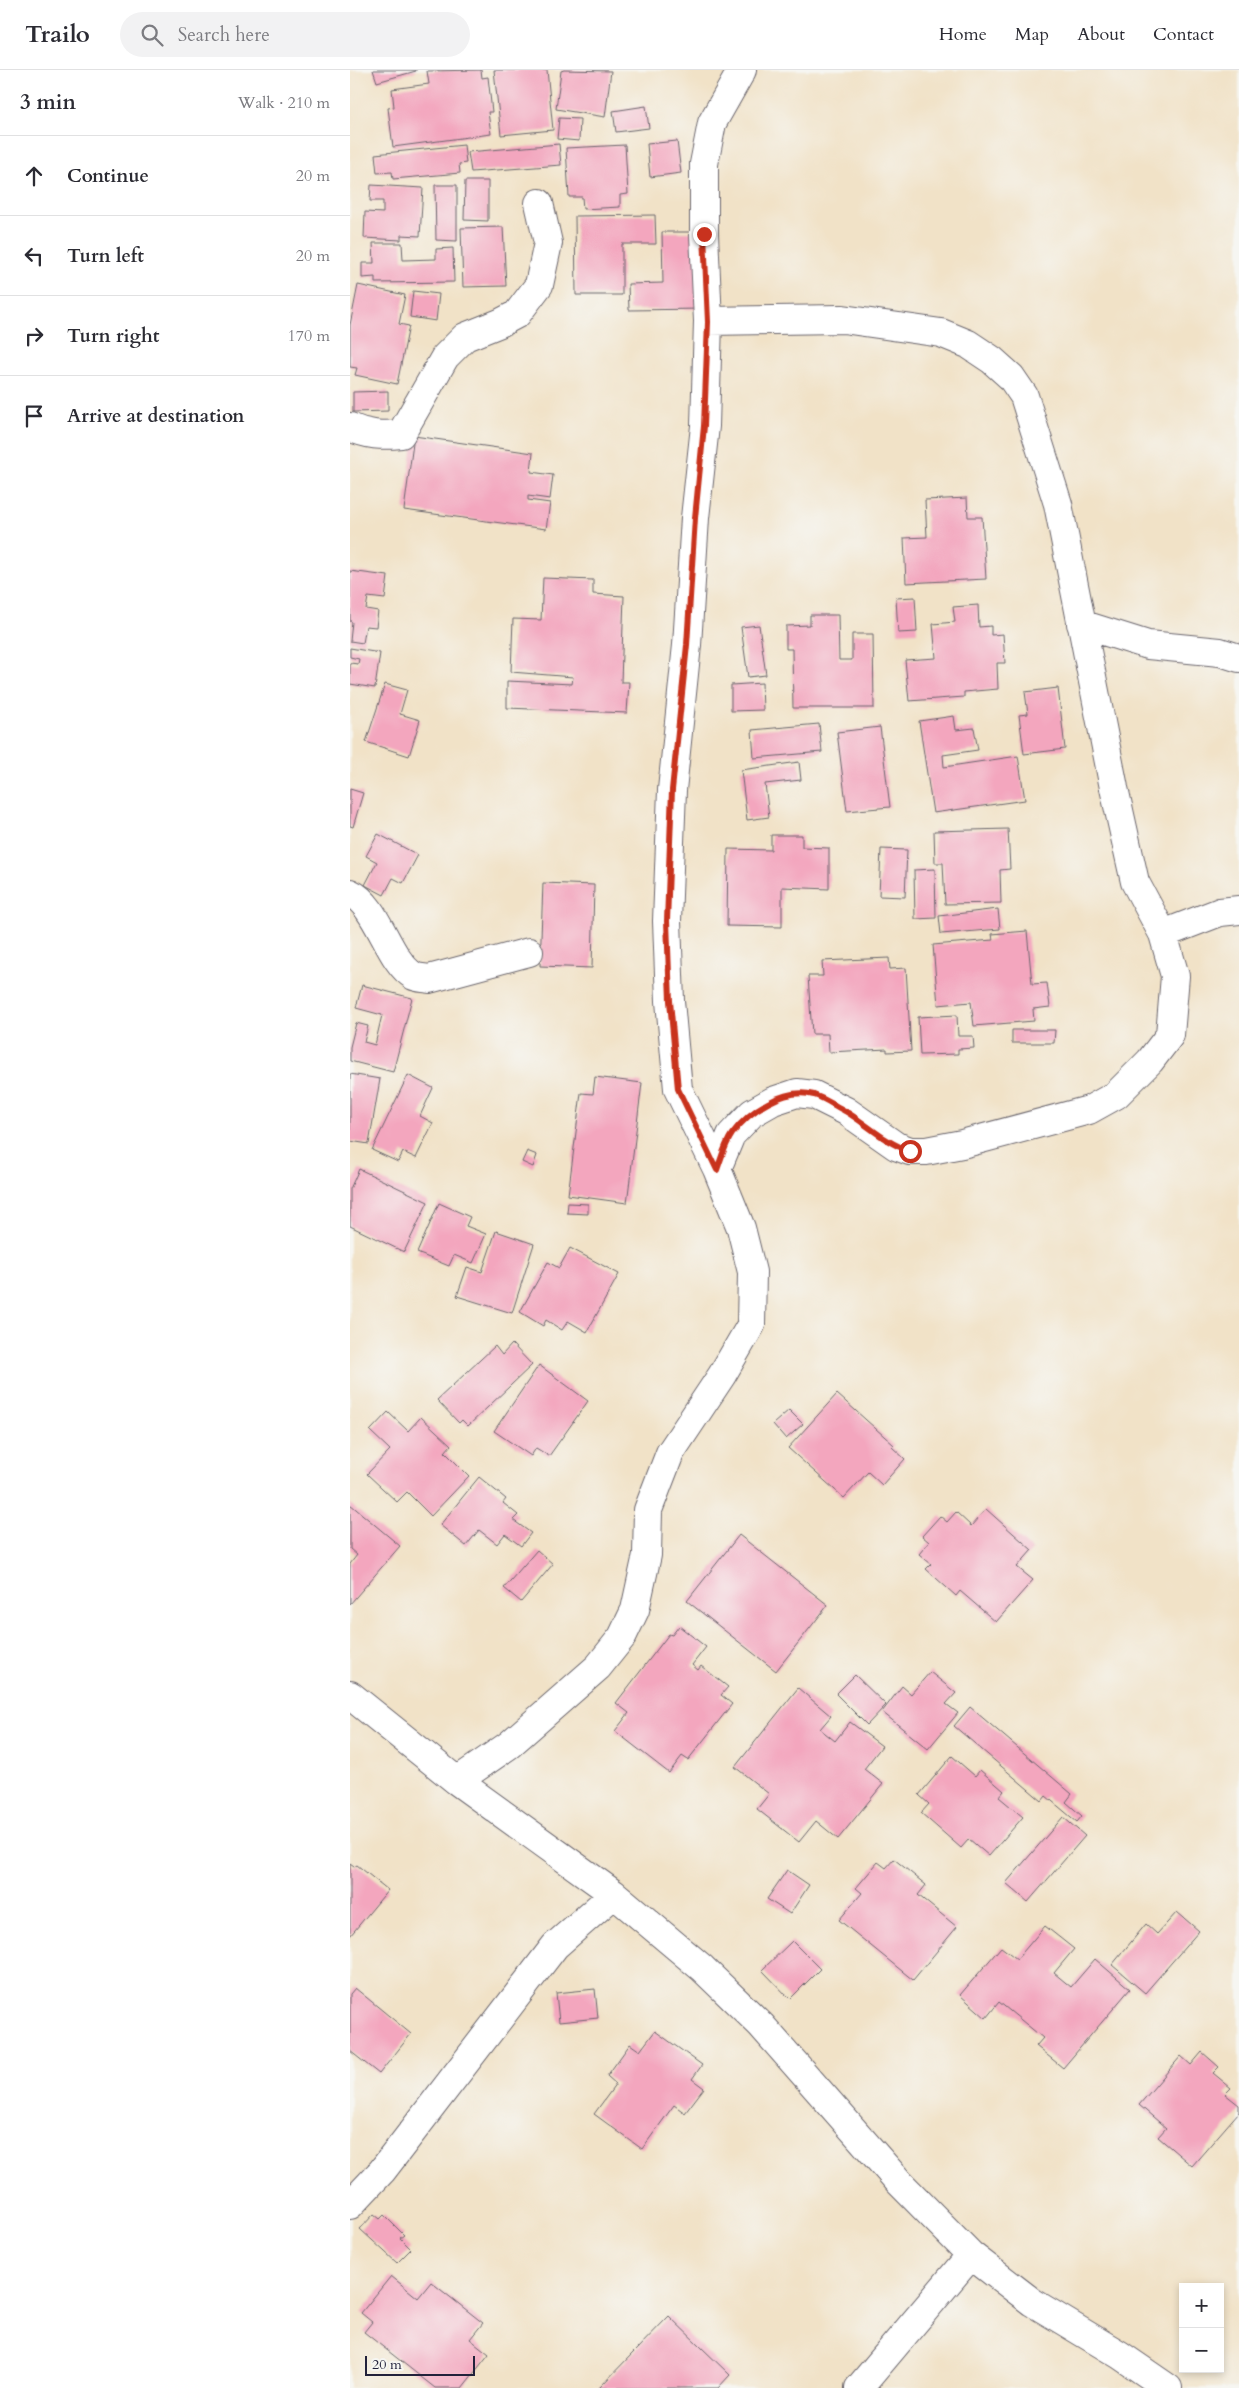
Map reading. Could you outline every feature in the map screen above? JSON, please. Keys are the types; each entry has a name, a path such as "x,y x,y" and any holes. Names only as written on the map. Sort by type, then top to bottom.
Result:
{"street":[{"path":"457,1780 509,1745 598,1667 622,1637 635,1610 647,1555 648,1510 670,1453 722,1375 751,1324 752,1272 741,1228 717,1170 678,1089 670,1001 667,921 672,790 687,645 695,518 704,426 708,322 704,234 704,164 712,123 742,70"},
{"path":"350,428 364,434 387,436 401,434 445,357 465,337 500,324 517,314 539,285 548,243 539,204"},
{"path":"708,322 842,319 941,333 968,344 992,360 1011,377 1024,396 1058,504 1081,624 1136,882 1163,934 1175,976 1170,1036 1150,1061 1116,1095 1089,1110 962,1144 926,1151 910,1151 896,1146 846,1111 814,1096 797,1093 773,1101 752,1113 731,1135 717,1170"},
{"path":"1081,624 1148,645 1220,652 1239,658"},
{"path":"350,893 370,913 399,960 414,976 429,979 529,952"},
{"path":"1163,934 1220,912 1239,910"},
{"path":"350,1695 457,1780 614,1894 702,1968 761,2025 900,2182 970,2255 1032,2302 1120,2355 1168,2388"},
{"path":"350,2205 382,2171 555,1946 614,1894"},
{"path":"859,2388 970,2255"}],"building":[{"path":"373,70 416,70 416,71 377,82"},
{"path":"481,70 482,78 488,77 492,112 488,112 491,134 393,147 388,108 394,107 392,89 429,84 427,71"},
{"path":"494,70 547,70 553,130 501,135"},
{"path":"561,71 611,71 605,117 556,109"},
{"path":"646,106 649,128 616,132 613,111"},
{"path":"559,118 580,119 579,141 557,139"},
{"path":"677,141 681,173 650,177 647,144"},
{"path":"559,144 561,165 471,172 468,152"},
{"path":"464,145 466,163 459,164 460,173 393,179 392,172 377,173 375,154"},
{"path":"625,145 628,194 620,195 620,207 583,209 582,197 569,197 566,148"},
{"path":"465,181 488,181 488,221 464,220"},
{"path":"371,185 423,188 420,236 401,235 401,240 364,238 365,212 383,213 383,201 370,201"},
{"path":"435,185 457,185 457,241 436,240"},
{"path":"655,215 656,244 622,244 622,295 576,295 575,216"},
{"path":"503,227 506,286 463,287 461,228"},
{"path":"662,232 700,232 702,309 629,310 628,284 663,283"},
{"path":"373,243 402,243 403,260 436,259 436,249 453,248 454,282 375,283 375,277 362,278 362,263 374,263"},
{"path":"358,285 405,295 399,324 409,326 397,384 355,375 357,368 350,367 350,325"},
{"path":"413,291 439,294 436,321 410,317"},
{"path":"388,391 388,411 353,412 353,392"},
{"path":"414,436 533,453 531,472 553,475 550,499 528,496 528,500 550,503 546,529 404,510"},
{"path":"967,498 968,517 982,517 986,579 906,583 904,538 927,537 925,500"},
{"path":"350,571 388,576 385,599 368,597 366,609 378,611 376,627 366,626 363,643 350,641 352,622 350,621"},
{"path":"543,578 593,580 593,594 624,596 621,682 629,682 627,713 507,708 507,681 572,684 573,677 511,672 513,619 541,620"},
{"path":"915,597 917,632 898,633 896,598"},
{"path":"978,605 979,627 991,626 991,635 1003,634 1005,663 997,663 998,689 964,692 964,697 909,701 905,660 936,658 933,624 955,622 953,607"},
{"path":"810,615 838,615 839,660 852,660 852,634 873,634 874,708 793,708 792,649 786,649 786,626 810,625"},
{"path":"759,625 766,675 748,677 741,627"},
{"path":"350,648 380,653 375,688 350,684 350,663 358,664 359,659 350,657"},
{"path":"762,683 763,710 731,711 731,685"},
{"path":"385,684 407,690 400,714 420,720 409,756 366,742"},
{"path":"1058,688 1065,749 1024,754 1019,715 1028,714 1025,692"},
{"path":"954,716 956,730 974,728 978,750 943,755 944,767 1018,756 1025,800 933,813 919,721"},
{"path":"819,724 822,752 754,758 752,730"},
{"path":"880,727 890,807 847,811 837,732"},
{"path":"799,762 801,780 765,784 769,817 747,820 741,770"},
{"path":"350,789 363,793 353,827 350,826"},
{"path":"1008,829 1010,869 1000,870 1001,903 945,904 943,863 935,863 934,831"},
{"path":"378,834 418,855 403,883 393,878 384,895 365,885 377,862 366,856"},
{"path":"771,835 802,835 802,847 829,848 829,889 782,887 782,927 727,926 728,849 771,850"},
{"path":"881,849 907,850 905,897 879,896"},
{"path":"935,869 936,918 915,919 914,870"},
{"path":"543,883 594,885 592,968 540,966"},
{"path":"998,909 1000,929 941,934 939,916"},
{"path":"1027,931 1032,984 1047,983 1050,1007 1033,1009 1034,1021 974,1026 971,1002 938,1005 933,945 993,940 992,934"},
{"path":"889,958 890,969 906,968 911,1051 887,1052 887,1049 829,1052 828,1034 812,1034 808,976 823,976 822,961"},
{"path":"362,985 412,998 393,1072 350,1061 350,1047 356,1023 368,1026 364,1042 375,1045 382,1015 356,1008"},
{"path":"957,1015 958,1036 973,1036 974,1048 958,1049 958,1054 920,1055 918,1017"},
{"path":"1012,1030 1055,1030 1054,1043 1012,1043"},
{"path":"350,1074 380,1079 369,1144 350,1141"},
{"path":"408,1075 433,1088 420,1116 433,1123 416,1158 403,1152 398,1162 372,1150"},
{"path":"595,1077 642,1083 627,1203 568,1195 581,1093 593,1094"},
{"path":"527,1151 537,1155 533,1167 522,1162"},
{"path":"359,1169 428,1202 404,1252 350,1226 350,1189"},
{"path":"439,1203 470,1217 466,1226 486,1234 473,1263 454,1255 449,1266 417,1253"},
{"path":"568,1203 588,1204 588,1214 567,1213"},
{"path":"496,1231 534,1244 512,1313 457,1296 467,1267 482,1272"},
{"path":"570,1248 619,1274 587,1332 568,1321 562,1330 546,1320 543,1326 520,1312 548,1262 559,1268"},
{"path":"512,1344 532,1365 468,1426 462,1420 459,1423 437,1400 495,1346 502,1355"},
{"path":"539,1365 588,1401 549,1456 536,1448 531,1456 494,1431"},
{"path":"837,1394 894,1445 892,1447 905,1459 882,1485 868,1472 844,1498 788,1448"},
{"path":"789,1410 803,1424 786,1439 773,1424"},
{"path":"388,1412 408,1431 421,1417 451,1445 445,1452 469,1476 431,1516 407,1492 397,1502 367,1474 390,1450 370,1431"},
{"path":"479,1477 506,1499 503,1503 518,1515 513,1520 531,1533 521,1546 505,1534 497,1544 479,1530 466,1546 440,1525"},
{"path":"350,1504 400,1546 350,1604 350,1564 357,1555 350,1549"},
{"path":"986,1509 1032,1550 1017,1567 1033,1580 996,1622 960,1591 956,1596 926,1569 931,1564 919,1554 929,1542 922,1536 940,1516 947,1522 956,1512 971,1526"},
{"path":"739,1535 828,1605 776,1671 687,1601"},
{"path":"537,1550 553,1564 521,1602 504,1588"},
{"path":"679,1626 706,1647 692,1665 698,1670 701,1666 728,1687 721,1695 732,1704 688,1760 682,1756 669,1773 615,1731 629,1713 616,1703 669,1634 672,1635"},
{"path":"930,1672 956,1693 946,1704 958,1713 928,1749 882,1712 902,1686 911,1694"},
{"path":"855,1675 886,1705 867,1725 836,1694"},
{"path":"798,1688 831,1716 820,1729 835,1741 850,1722 882,1746 864,1769 883,1784 838,1839 816,1821 799,1842 757,1809 769,1794 735,1767"},
{"path":"970,1707 1072,1794 1066,1802 1082,1816 1077,1822 1046,1796 1042,1801 954,1726"},
{"path":"952,1756 975,1776 980,1770 1004,1791 999,1797 1023,1817 989,1856 969,1839 961,1848 921,1813 929,1804 919,1795"},
{"path":"1063,1817 1085,1836 1028,1902 1006,1883"},
{"path":"894,1859 926,1885 918,1895 957,1927 913,1980 839,1920 862,1893 856,1888 878,1862 886,1868"},
{"path":"350,1864 354,1867 357,1865 388,1890 350,1936"},
{"path":"787,1870 809,1885 790,1914 767,1899"},
{"path":"1177,1912 1199,1931 1145,1993 1112,1965 1146,1924 1157,1934"},
{"path":"1045,1926 1074,1949 1054,1973 1071,1987 1095,1959 1130,1989 1063,2068 1036,2046 1043,2038 999,2002 986,2018 960,1995 1001,1947 1017,1959"},
{"path":"792,1941 820,1969 790,1999 762,1970"},
{"path":"355,1988 411,2034 379,2074 350,2051 350,1994"},
{"path":"595,1989 598,2018 559,2022 556,1993"},
{"path":"655,2031 702,2065 692,2079 704,2088 685,2113 674,2105 642,2149 594,2114 616,2084 607,2076 630,2044 640,2051"},
{"path":"1202,2052 1219,2067 1213,2073 1231,2088 1225,2094 1239,2105 1239,2112 1192,2166 1158,2137 1166,2128 1139,2105 1181,2056 1191,2065"},
{"path":"374,2214 380,2219 384,2215 404,2235 400,2238 411,2249 397,2263 360,2229"},
{"path":"391,2276 418,2298 431,2282 483,2323 470,2339 489,2354 462,2388 435,2388 364,2332 372,2322 361,2313"},
{"path":"669,2316 730,2375 718,2388 599,2388"}],"route":[{"path":"704,234 708,322 704,426 695,518 687,645 672,790 667,921 670,1001 678,1089 717,1170 731,1135 752,1113 773,1101 797,1093 814,1096 846,1111 896,1146 910,1151"}]}
